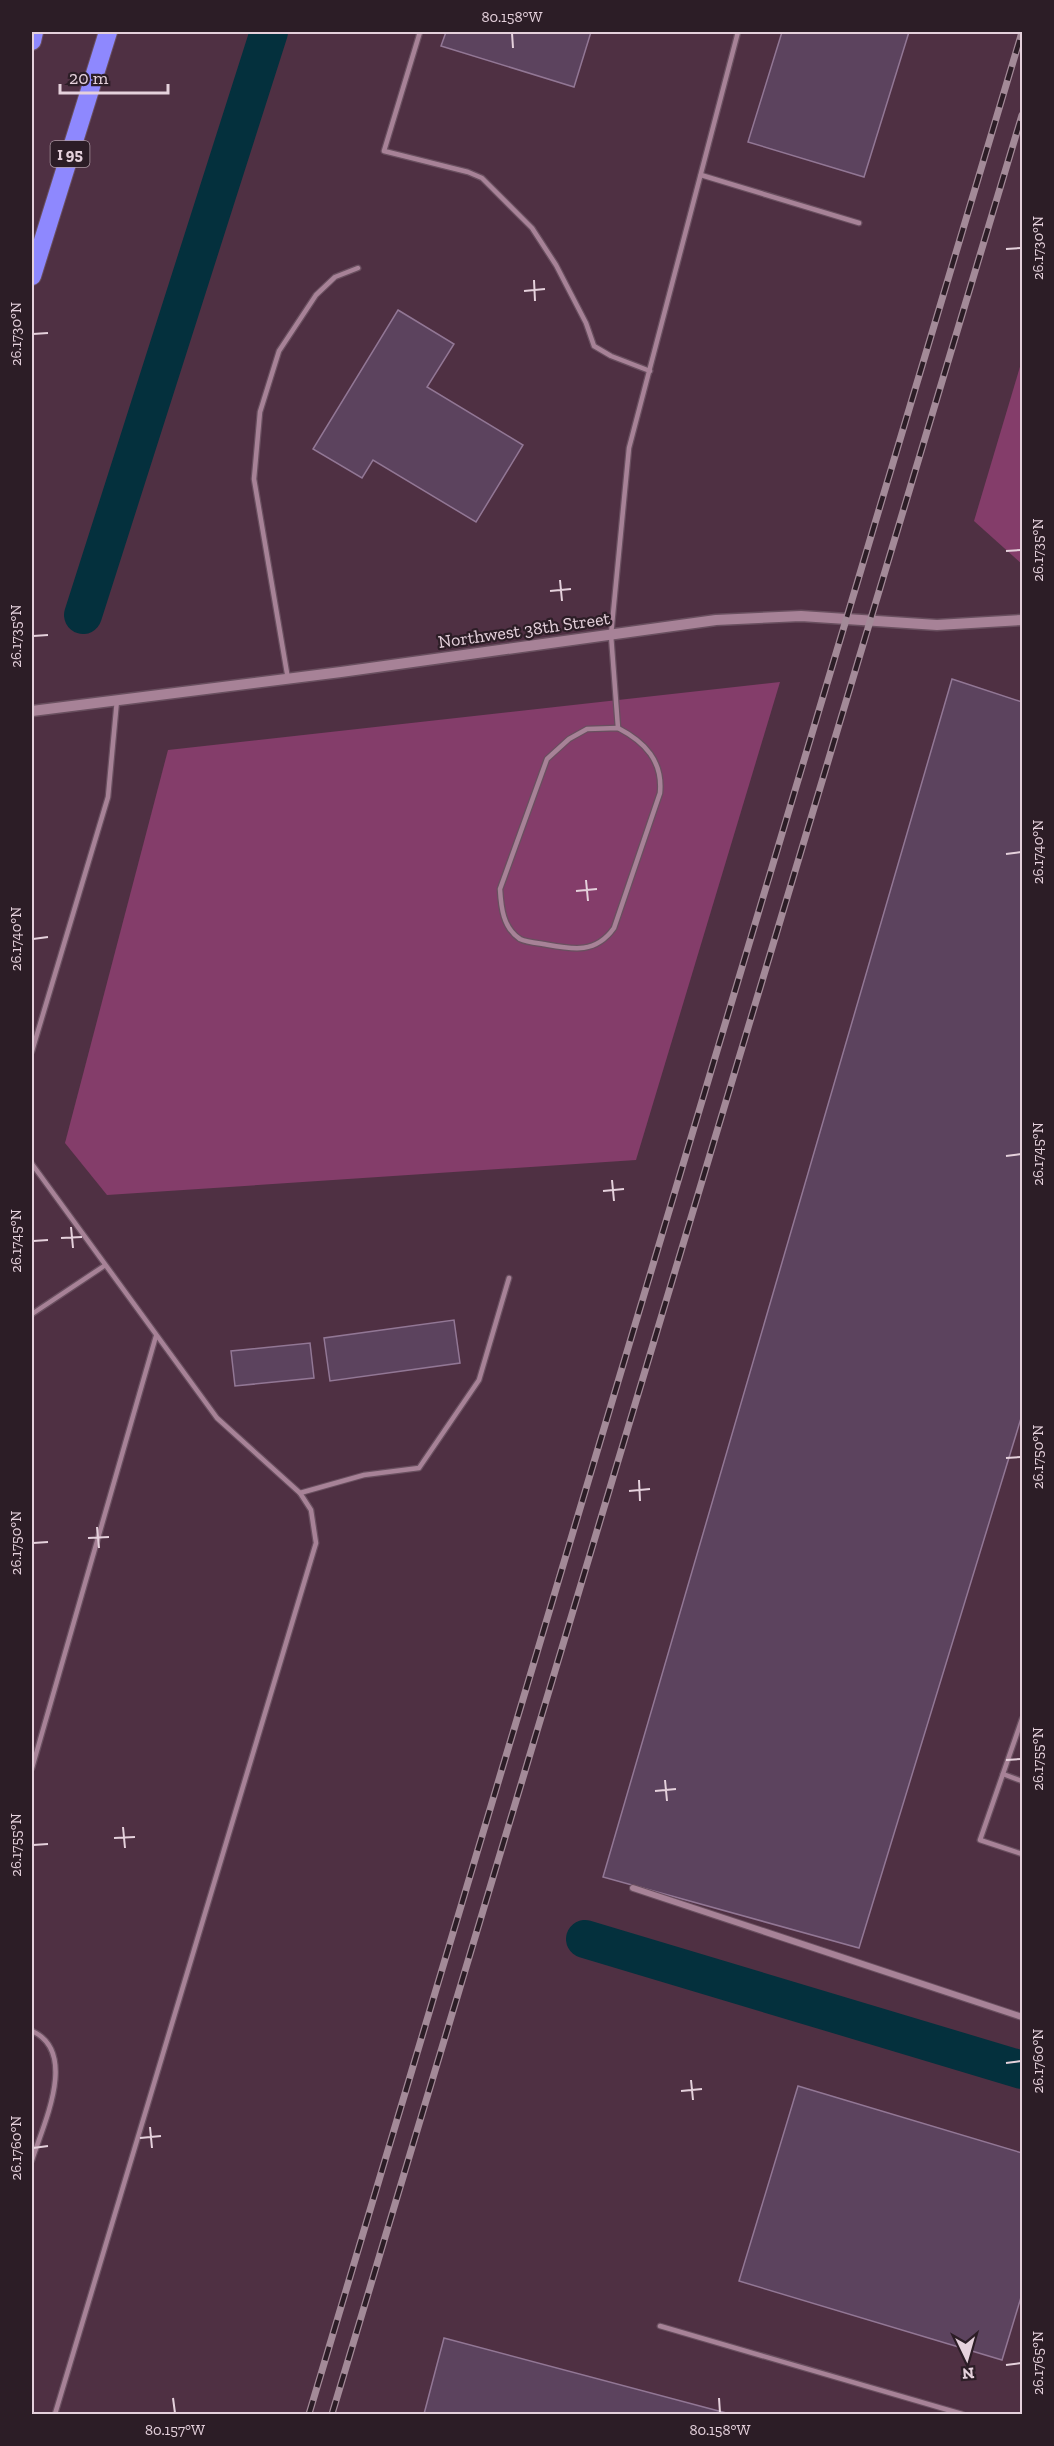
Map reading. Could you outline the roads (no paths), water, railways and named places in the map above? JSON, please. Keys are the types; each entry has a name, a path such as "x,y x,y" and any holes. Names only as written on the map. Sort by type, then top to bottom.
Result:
{"highway":[{"path":"32,41 34,32"},
{"name":"I 95","path":"32,276 108,32"}],"street":[{"name":"Northwest 38th Street","path":"32,711 288,679 716,620 801,616 937,625 1023,620"},
{"path":"633,1888 1023,2017"}],"lane":[{"path":"420,32 384,151 468,171 482,178 532,228 556,265 586,323 594,346 611,356 650,371"},
{"path":"618,728 611,635 630,448 738,32"},
{"path":"701,175 859,223"},
{"path":"288,679 254,479 260,412 279,351 316,296 335,278 358,268"},
{"path":"32,1051 108,797 117,700"},
{"path":"618,728 638,738 662,775 660,793 614,928 606,939 591,947 573,950 521,939 506,924 501,906 500,889 547,759 569,740 587,729 618,728"},
{"path":"32,1164 104,1266 218,1418 300,1493 311,1510 316,1543 55,2415"},
{"path":"32,1314 104,1266"},
{"path":"300,1493 364,1475 419,1468 479,1380 509,1278"},
{"path":"32,1768 156,1336"},
{"path":"1023,1719 980,1840 1023,1854"},
{"path":"1003,1774 1023,1781"},
{"path":"32,2031 49,2044 54,2058 56,2084 32,2160"},
{"path":"660,2326 962,2415"}],"waterway":[{"path":"83,615 269,32"},
{"path":"585,1939 1022,2070"}],"railway":[{"path":"309,2414 1022,32"},
{"path":"332,2414 1022,115"}]}
